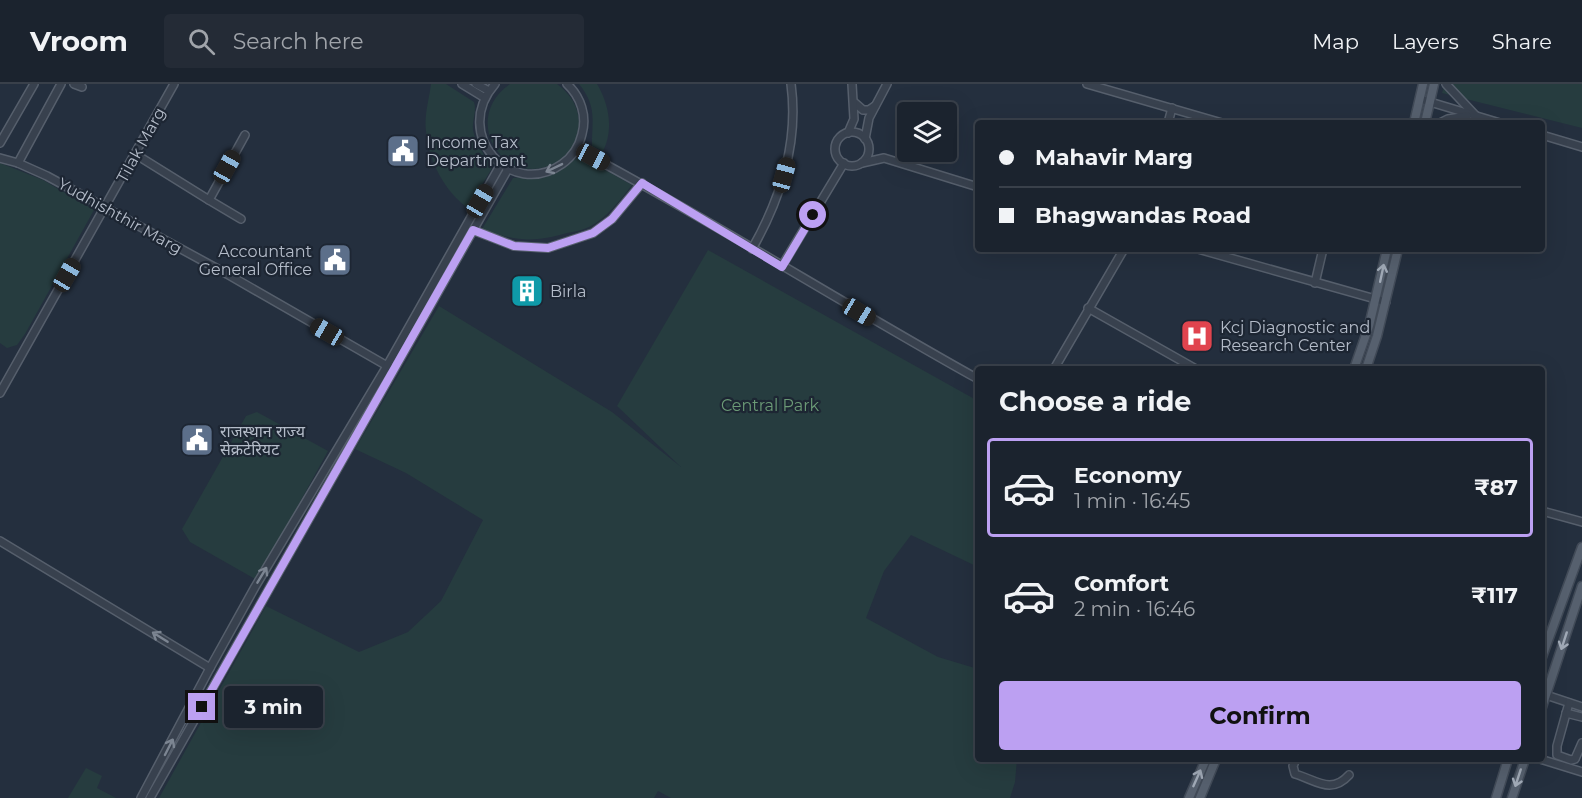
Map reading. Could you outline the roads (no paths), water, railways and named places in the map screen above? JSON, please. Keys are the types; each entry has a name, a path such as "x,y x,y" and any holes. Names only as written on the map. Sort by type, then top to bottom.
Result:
{"main road":[{"path":"1415,120 1423,84"},
{"path":"1426,120 1434,84"},
{"path":"1355,366 1369,326 1386,252"},
{"path":"1367,366 1386,302 1397,252"},
{"path":"1545,649 1582,548"},
{"path":"1545,698 1582,586"},
{"path":"1189,798 1205,762"},
{"path":"1202,798 1215,762"},
{"path":"1496,798 1507,762"},
{"path":"1512,798 1524,762"}],"street":[{"path":"0,143 34,84"},
{"path":"18,163 61,84"},
{"path":"74,84 82,87"},
{"name":"Tilak Marg","path":"0,393 174,84"},
{"path":"462,84 487,94"},
{"path":"476,84 487,94"},
{"path":"495,84 487,94 479,118 487,149 505,166 534,174 550,171 565,162 577,148 581,138 584,116 577,95 567,84"},
{"path":"752,249 767,223 780,191 789,159 792,126 791,84"},
{"path":"852,84 854,119 848,133 839,139 836,150 839,160 853,166 884,158"},
{"path":"862,163 869,149 865,139 866,128 887,84"},
{"path":"1087,84 1212,120"},
{"path":"1446,84 1475,116"},
{"path":"1420,99 1489,120"},
{"path":"854,100 863,110 869,110 875,106"},
{"path":"1169,120 1172,108"},
{"path":"1445,120 1475,116"},
{"path":"848,133 857,133 865,139"},
{"path":"209,200 245,135"},
{"path":"1545,136 1582,147"},
{"path":"577,148 642,183 877,323 975,377"},
{"path":"869,149 884,158 975,186"},
{"path":"135,154 241,219"},
{"name":"Yudhishthir Marg","path":"0,158 47,176 227,274 390,368"},
{"path":"782,267 844,163"},
{"path":"141,798 255,587 473,230 505,166"},
{"path":"150,798 505,166"},
{"path":"473,230 514,246 548,248 593,233 612,219 642,183"},
{"path":"1056,366 1122,252"},
{"path":"1208,252 1386,302"},
{"path":"1316,283 1322,252"},
{"path":"1088,309 1191,366"},
{"path":"1545,512 1582,522"},
{"path":"0,541 210,668"},
{"path":"1546,695 1582,707"},
{"path":"1569,703 1557,746 1557,755 1571,760 1575,759 1582,742"},
{"path":"1566,713 1582,717"},
{"path":"1545,761 1582,772"},
{"path":"1295,762 1293,766 1295,774 1323,784 1332,786 1342,783 1348,775"}],"place":[{"name":"Income Tax Department","path":"403,151"},
{"name":"Accountant General Office","path":"335,260"},
{"name":"Birla","path":"527,291"},
{"name":"Kcj Diagnostic and Research Center","path":"1197,336"},
{"name":"राजस्थान राज्य सेक्रटेरियट","path":"197,440"}],"park label":[{"name":"Central Park","path":"770,405"}]}
